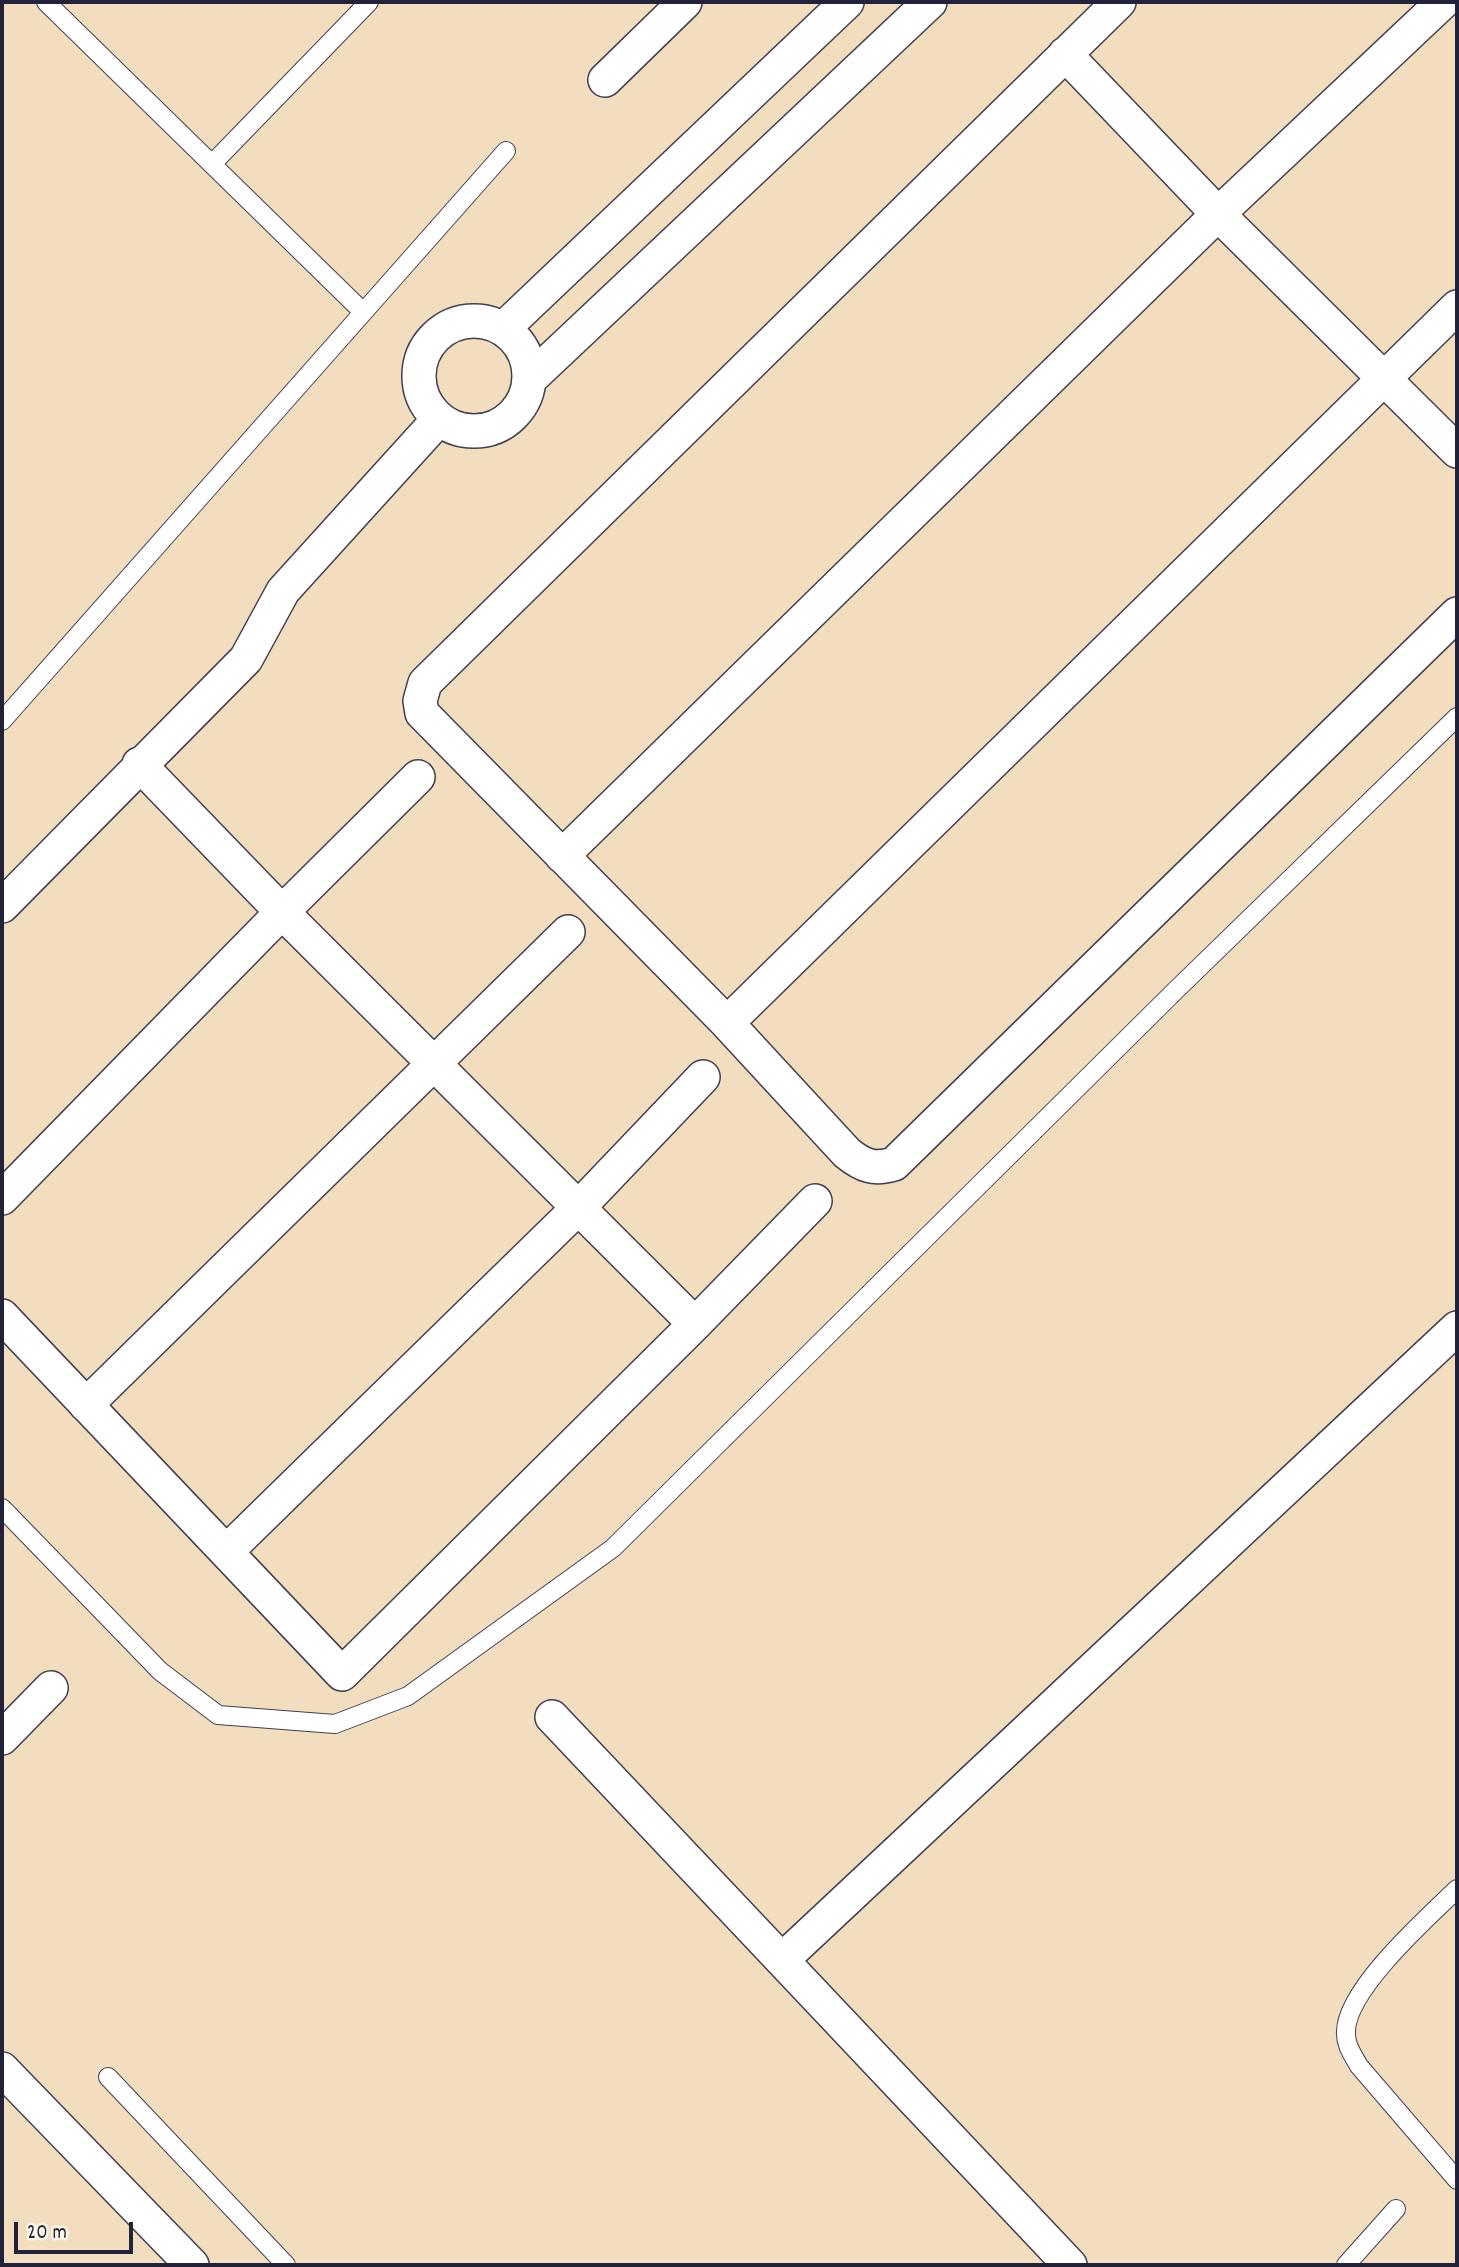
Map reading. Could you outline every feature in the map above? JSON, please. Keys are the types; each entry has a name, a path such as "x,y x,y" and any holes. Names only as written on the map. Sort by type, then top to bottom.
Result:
{"street":[{"path":"605,80 685,2"},
{"path":"503,329 847,2"},
{"path":"529,380 930,2"},
{"path":"1119,2 425,683 420,701 422,713 727,1023 847,1153 870,1167 882,1168 894,1164 1457,614"},
{"path":"562,856 1218,214 1443,2"},
{"path":"1065,54 1218,214 1457,451"},
{"path":"727,1023 1457,307"},
{"path":"459,323 489,323 503,329 514,338 528,365 526,395 519,409 508,420 480,432 451,428 428,408 420,387 420,365 424,351 439,334 459,323"},
{"path":"2,906 139,764 246,659 282,591 439,419"},
{"path":"139,764 282,912 695,1324"},
{"path":"2,1198 282,912 418,778"},
{"path":"86,1405 568,932"},
{"path":"226,1552 579,1208 703,1077"},
{"path":"2,1316 342,1674 815,1202"},
{"path":"782,1960 1457,1328"},
{"path":"2,1738 51,1688"},
{"path":"552,1717 1070,2265"},
{"path":"2,2068 192,2265"}],"lane":[{"path":"46,2 363,312"},
{"path":"212,164 369,2"},
{"path":"2,721 506,151"},
{"path":"2,1508 160,1671 218,1715 335,1724 408,1696 613,1548 1457,717"},
{"path":"1457,1889 1401,1942 1351,2007 1345,2030 1347,2045 1359,2066 1457,2180"},
{"path":"108,2077 286,2265"},
{"path":"1346,2265 1396,2209"}]}
